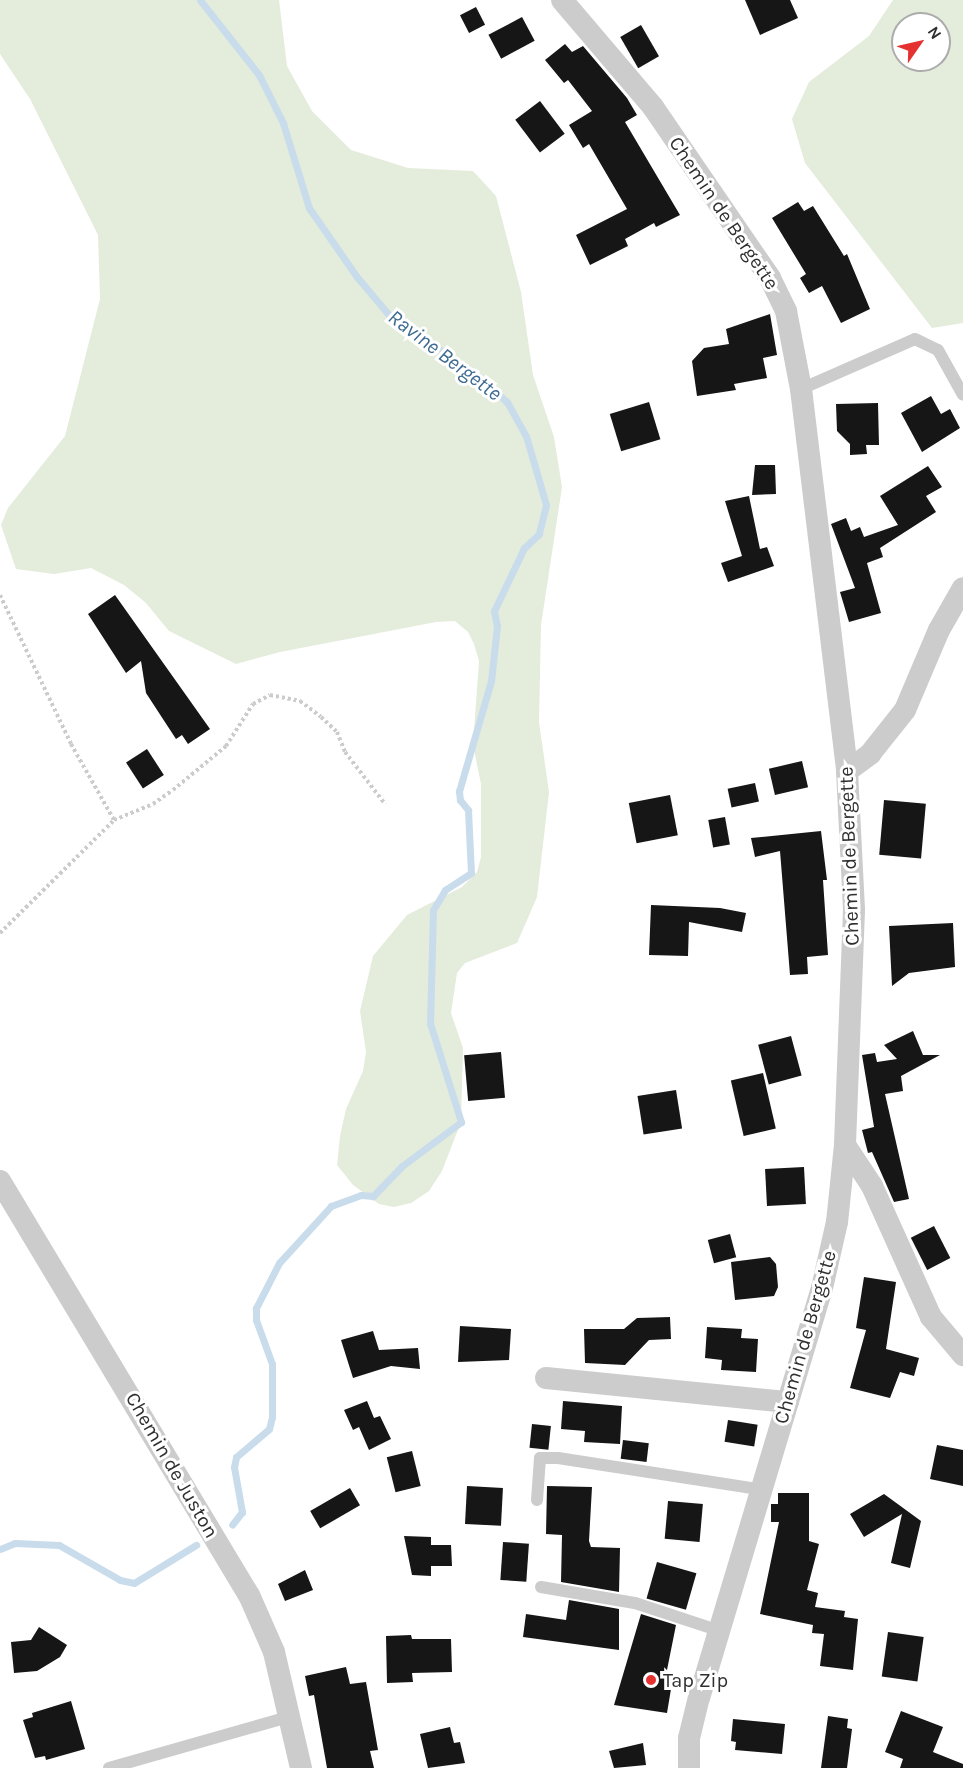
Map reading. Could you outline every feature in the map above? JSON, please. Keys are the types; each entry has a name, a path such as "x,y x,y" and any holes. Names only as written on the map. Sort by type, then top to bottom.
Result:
{"street":[{"name":"Chemin de Bergette","path":"562,0 653,107 770,278 786,311 801,388 847,771 854,910 845,1145 837,1222 788,1402 759,1489 717,1630 688,1738 689,1768"},
{"path":"847,771 870,754 905,710 963,588"},
{"path":"845,1145 872,1186 931,1317 963,1356"},
{"name":"Chemin de Juston","path":"0,1181 249,1595 274,1652 291,1716 301,1768"},
{"path":"546,1378 788,1402"}],"lane":[{"path":"801,388 915,339 938,350 963,395"},
{"path":"537,1500 540,1458 558,1458 759,1489"},
{"path":"541,1587 635,1603 717,1630"},
{"path":"109,1768 291,1716"}],"path":[{"path":"0,595 71,744 114,820"},
{"path":"0,933 114,820 153,804 173,790 226,746 253,704 270,696 300,701 337,732 345,752 385,804"}],"green space":[{"path":"0,0 279,0 287,66 312,111 351,150 408,168 473,171 496,196 521,292 533,375 554,437 562,487 541,625 539,722 549,792 537,897 517,943 465,963 457,973 451,1013 463,1048 461,1122 442,1171 429,1191 411,1203 394,1207 379,1204 353,1185 337,1165 340,1136 346,1109 363,1071 366,1052 360,1011 373,956 407,915 462,887 477,872 481,857 481,784 473,745 479,661 474,644 468,632 455,621 436,622 280,652 236,664 169,631 146,603 124,585 91,568 54,574 16,569 1,525 8,508 65,436 100,299 98,235 30,99 0,54"},
{"path":"893,0 963,0 963,323 932,328 805,163 792,119 809,82 869,36"}],"building":[{"path":"745,0 790,0 798,18 760,35"},
{"path":"476,7 485,25 469,33 460,15"},
{"path":"522,17 535,41 501,59 488,35"},
{"path":"641,25 659,56 638,68 620,37"},
{"path":"565,44 572,52 583,46 627,98 637,115 625,122 680,215 656,227 654,223 625,239 628,246 590,265 576,235 627,209 589,144 583,148 569,125 592,111 568,80 564,83 545,60"},
{"path":"540,101 565,134 540,152 515,120"},
{"path":"798,202 804,211 813,206 844,256 847,254 870,309 841,323 822,286 809,293 800,278 806,274 772,218"},
{"path":"770,314 777,355 763,358 767,378 734,384 736,390 697,396 692,361 704,348 729,344 726,329"},
{"path":"931,396 941,414 950,409 960,428 922,452 901,413"},
{"path":"649,402 660,439 621,451 610,414"},
{"path":"878,403 879,445 866,445 867,454 850,455 850,444 837,431 836,404"},
{"path":"755,465 775,465 776,494 752,495"},
{"path":"928,466 942,487 926,496 936,512 880,548 883,557 867,563 881,613 849,622 840,592 855,588 831,524 846,518 851,531 860,527 864,537 898,525 880,496"},
{"path":"749,496 760,549 767,547 774,566 728,582 721,563 742,556 725,501"},
{"path":"115,595 210,729 188,744 182,735 176,739 146,693 141,661 126,673 88,614"},
{"path":"147,749 164,775 143,789 126,763"},
{"path":"802,761 808,787 775,795 769,769"},
{"path":"755,783 759,802 732,807 728,789"},
{"path":"670,795 678,835 637,843 629,803"},
{"path":"884,800 926,804 921,858 879,855"},
{"path":"725,817 730,845 713,848 708,820"},
{"path":"821,831 827,880 823,880 828,955 807,957 808,974 790,975 780,851 755,857 751,838"},
{"path":"651,905 720,908 746,913 742,932 689,922 688,956 649,955"},
{"path":"953,923 955,967 909,973 892,986 889,926"},
{"path":"913,1031 923,1055 940,1055 901,1076 903,1091 885,1094 909,1199 894,1202 872,1152 868,1153 862,1130 874,1127 862,1055 875,1053 877,1062 897,1059 884,1045"},
{"path":"791,1036 802,1076 769,1084 758,1045"},
{"path":"501,1052 505,1098 468,1101 464,1055"},
{"path":"763,1073 776,1129 744,1136 731,1080"},
{"path":"676,1090 682,1129 644,1135 637,1096"},
{"path":"804,1167 806,1204 767,1206 765,1169"},
{"path":"934,1226 950,1258 927,1270 911,1238"},
{"path":"730,1234 736,1257 714,1263 708,1240"},
{"path":"770,1257 776,1264 778,1287 774,1296 735,1300 731,1262"},
{"path":"864,1277 896,1282 886,1349 919,1358 914,1376 900,1372 890,1398 850,1388 866,1330 856,1328"},
{"path":"670,1317 671,1339 649,1340 625,1365 585,1363 584,1329 624,1329 637,1318"},
{"path":"460,1326 511,1329 509,1360 458,1362"},
{"path":"707,1327 742,1329 741,1338 758,1339 756,1372 721,1370 722,1360 705,1358"},
{"path":"373,1331 379,1350 418,1348 420,1369 391,1366 353,1378 341,1340"},
{"path":"367,1401 374,1418 380,1416 391,1439 369,1450 359,1427 353,1430 344,1410"},
{"path":"563,1401 622,1406 620,1444 584,1442 585,1431 561,1429"},
{"path":"728,1420 758,1425 754,1446 725,1442"},
{"path":"532,1424 551,1426 548,1450 529,1448"},
{"path":"623,1440 649,1443 646,1462 621,1459"},
{"path":"937,1445 963,1450 963,1486 930,1479"},
{"path":"412,1451 421,1486 395,1492 387,1457"},
{"path":"467,1486 503,1488 501,1526 465,1524"},
{"path":"547,1486 592,1487 589,1541 591,1547 620,1548 619,1592 561,1582 562,1535 546,1534"},
{"path":"350,1488 360,1505 320,1528 310,1511"},
{"path":"778,1493 809,1493 809,1541 819,1544 807,1590 818,1593 815,1607 845,1611 844,1617 858,1619 853,1670 820,1666 824,1634 812,1633 813,1625 760,1614 779,1522 771,1522 771,1504 778,1504"},
{"path":"884,1494 921,1521 910,1568 891,1563 902,1514 864,1537 850,1514"},
{"path":"668,1501 703,1504 700,1542 665,1539"},
{"path":"404,1536 431,1537 431,1545 451,1545 452,1566 431,1566 431,1576 412,1575"},
{"path":"503,1542 529,1544 526,1582 500,1580"},
{"path":"657,1562 696,1573 686,1610 647,1599"},
{"path":"305,1570 313,1590 285,1601 278,1584"},
{"path":"569,1600 619,1609 619,1650 523,1637 526,1614 566,1620"},
{"path":"641,1614 676,1625 666,1675 673,1677 667,1713 614,1705"},
{"path":"39,1627 67,1645 60,1657 37,1671 14,1673 11,1642 31,1640"},
{"path":"888,1632 924,1637 917,1682 882,1677"},
{"path":"411,1635 412,1639 451,1639 452,1672 412,1673 413,1682 387,1683 386,1636"},
{"path":"346,1667 350,1684 366,1682 378,1750 370,1751 374,1768 327,1768 314,1695 309,1696 305,1676"},
{"path":"71,1701 85,1749 46,1760 45,1756 35,1758 23,1720 33,1717 32,1713"},
{"path":"901,1711 943,1727 933,1752 963,1764 963,1768 900,1768 903,1759 885,1752"},
{"path":"828,1716 848,1719 847,1728 852,1729 847,1768 821,1768"},
{"path":"733,1719 785,1724 782,1754 735,1750 736,1742 731,1741"},
{"path":"450,1727 454,1743 460,1742 465,1763 428,1768 420,1734"},
{"path":"643,1743 646,1765 614,1768 609,1751"}],"waterway":[{"name":"Ravine Bergette","path":"200,0 259,75 283,123 309,208 357,277 389,315 484,380 507,402 526,436 546,505 539,534 524,548 494,611 497,626 491,681 459,791 460,800 468,810 471,873 445,890 433,910 430,1023 461,1122 402,1166 373,1196 361,1195 331,1206 279,1263 256,1308 256,1320 272,1364 272,1417 269,1429 236,1457 234,1467 242,1512 232,1525"},
{"name":"Ravine Bergette","path":"0,1549 15,1543 59,1545 120,1580 134,1583 196,1545"}],"place":[{"name":"Tap Zip","path":"651,1680"}]}
